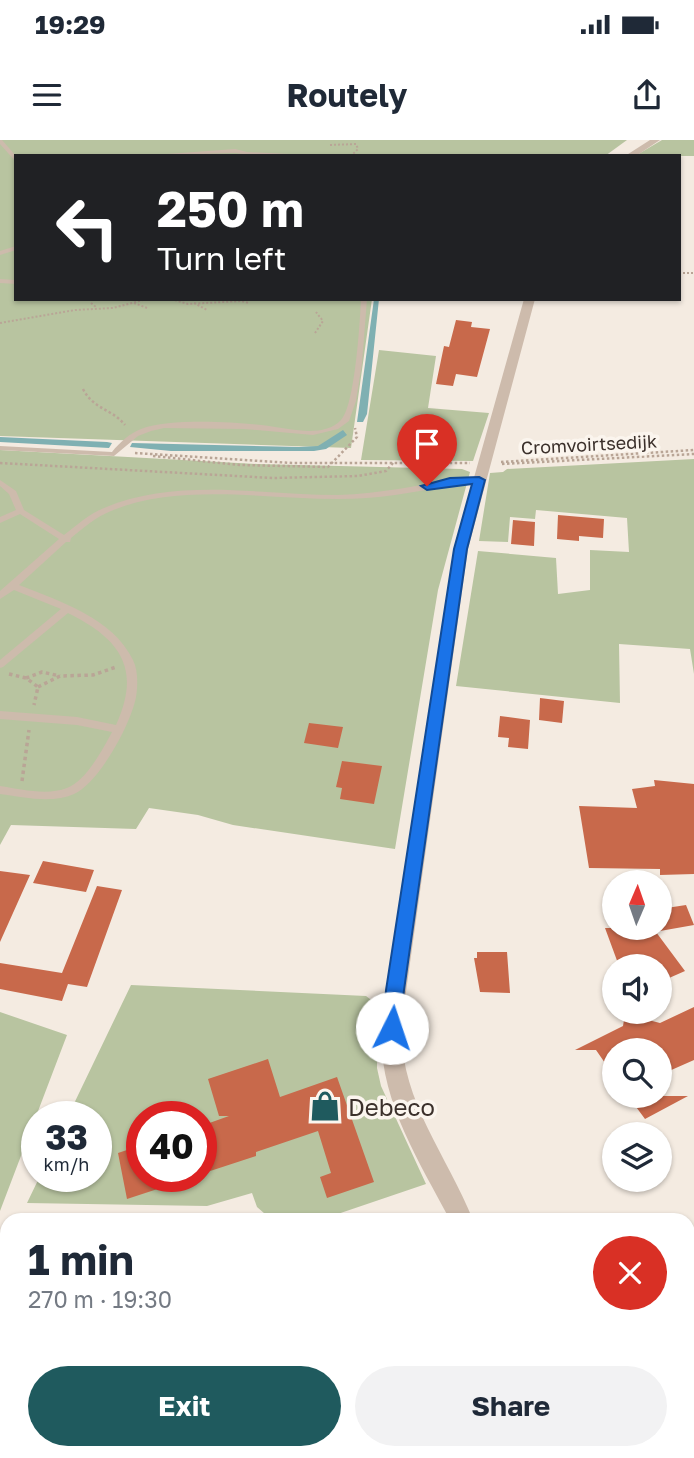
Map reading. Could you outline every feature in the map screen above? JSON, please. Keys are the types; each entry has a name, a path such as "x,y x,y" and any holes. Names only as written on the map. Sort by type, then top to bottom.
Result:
{"street":[{"path":"632,154 656,140"},
{"path":"459,1213 405,1103 391,1044 395,990 461,549 529,301"}],"lane":[{"path":"0,141 14,158"},
{"path":"179,154 234,151 242,154"},
{"path":"0,448 115,453 124,441 151,428 164,426 253,426 308,432 331,428 348,418 359,365 363,301"},
{"path":"0,596 106,509 136,500 195,495 370,496 482,472"},
{"path":"0,482 13,493 21,511 67,540"},
{"path":"0,520 21,511"},
{"path":"0,790 23,794 70,792 83,784 118,729 131,700 130,662 110,636 67,609 13,586"},
{"path":"0,665 67,609"},
{"path":"0,715 77,721 118,729"}],"path":[{"path":"0,323 140,301"},
{"path":"182,301 249,303"},
{"path":"224,302 224,307"},
{"path":"91,303 97,309"},
{"path":"134,303 148,309"},
{"path":"194,303 207,310"},
{"path":"315,333 323,321 316,312"},
{"path":"83,389 89,403 121,420 126,429 124,441"},
{"path":"332,464 357,437 348,418"},
{"path":"115,453 269,467 393,464 482,472 511,466 694,452"},
{"path":"0,463 273,478 358,476 386,471 393,464"},
{"path":"26,678 43,672 60,676 93,675 130,662"},
{"path":"38,687 60,676"}],"green space":[{"path":"0,140 627,140 608,154 14,154 14,301 372,301 351,448 0,436"},
{"path":"662,140 694,140 694,156 638,154"},
{"path":"379,350 436,356 428,408 489,413 473,461 361,460"},
{"path":"0,450 257,464 462,469 470,472 438,590 395,849 233,825 198,815 149,808 136,829 11,825 0,845"},
{"path":"694,459 694,674 690,649 619,644 620,703 456,686 478,551 556,558 558,594 590,590 590,550 629,552 627,518 536,510 535,519 510,517 508,542 479,541 490,473 507,469"},
{"path":"131,985 366,996 378,1005 377,1068 381,1086 426,1184 341,1213 264,1213 257,1207 252,1193 207,1206 27,1203 32,1192 112,1192 112,1101 75,1101"},
{"path":"0,1012 67,1035 42,1101 21,1101 21,1156 0,1211"}],"water":[{"path":"374,301 379,301 367,414 363,422 357,422"},
{"path":"343,430 347,435 326,449 314,451 171,451 130,447 132,443 318,446"},
{"path":"0,437 112,443 109,448 0,442"}],"building":[{"path":"456,320 472,322 471,327 490,329 477,377 456,374 453,386 436,384 444,346 449,347"},
{"path":"558,515 604,519 603,538 579,536 579,541 557,539"},
{"path":"513,520 535,522 534,546 511,544"},
{"path":"540,698 564,701 562,723 539,720"},
{"path":"500,716 530,720 528,749 508,747 509,738 498,737"},
{"path":"309,723 343,727 338,748 304,743"},
{"path":"342,761 382,766 374,804 340,799 342,788 336,787"},
{"path":"654,780 694,784 694,874 672,875 672,870 660,869 589,868 579,806 637,808 632,789 655,786"},
{"path":"43,861 94,870 86,892 33,883"},
{"path":"0,871 30,875 0,942"},
{"path":"97,886 122,890 87,987 68,984 62,1001 0,989 0,963 62,973"},
{"path":"686,905 694,925 672,929 672,907"},
{"path":"609,940 662,940 685,971 672,977 672,954 615,954"},
{"path":"477,952 507,952 510,993 480,992 474,958 477,958"},
{"path":"694,1007 694,1060 672,1070 672,1038 602,1038 602,1059 596,1050 575,1050 623,1024 672,1024 672,1017"},
{"path":"268,1059 280,1097 337,1077 374,1182 327,1198 320,1177 331,1173 318,1131 217,1169 217,1120 229,1116 219,1116 217,1101 215,1101 208,1079"},
{"path":"672,1096 688,1096 672,1105"},
{"path":"637,1108 666,1108 645,1119"},
{"path":"126,1150 126,1192 148,1192 127,1199 118,1153"}],"place":[{"name":"Debeco","path":"325,1106"}],"route":[{"path":"392,1028 395,990 441,673 461,549 479,480 450,481 427,486"}]}
